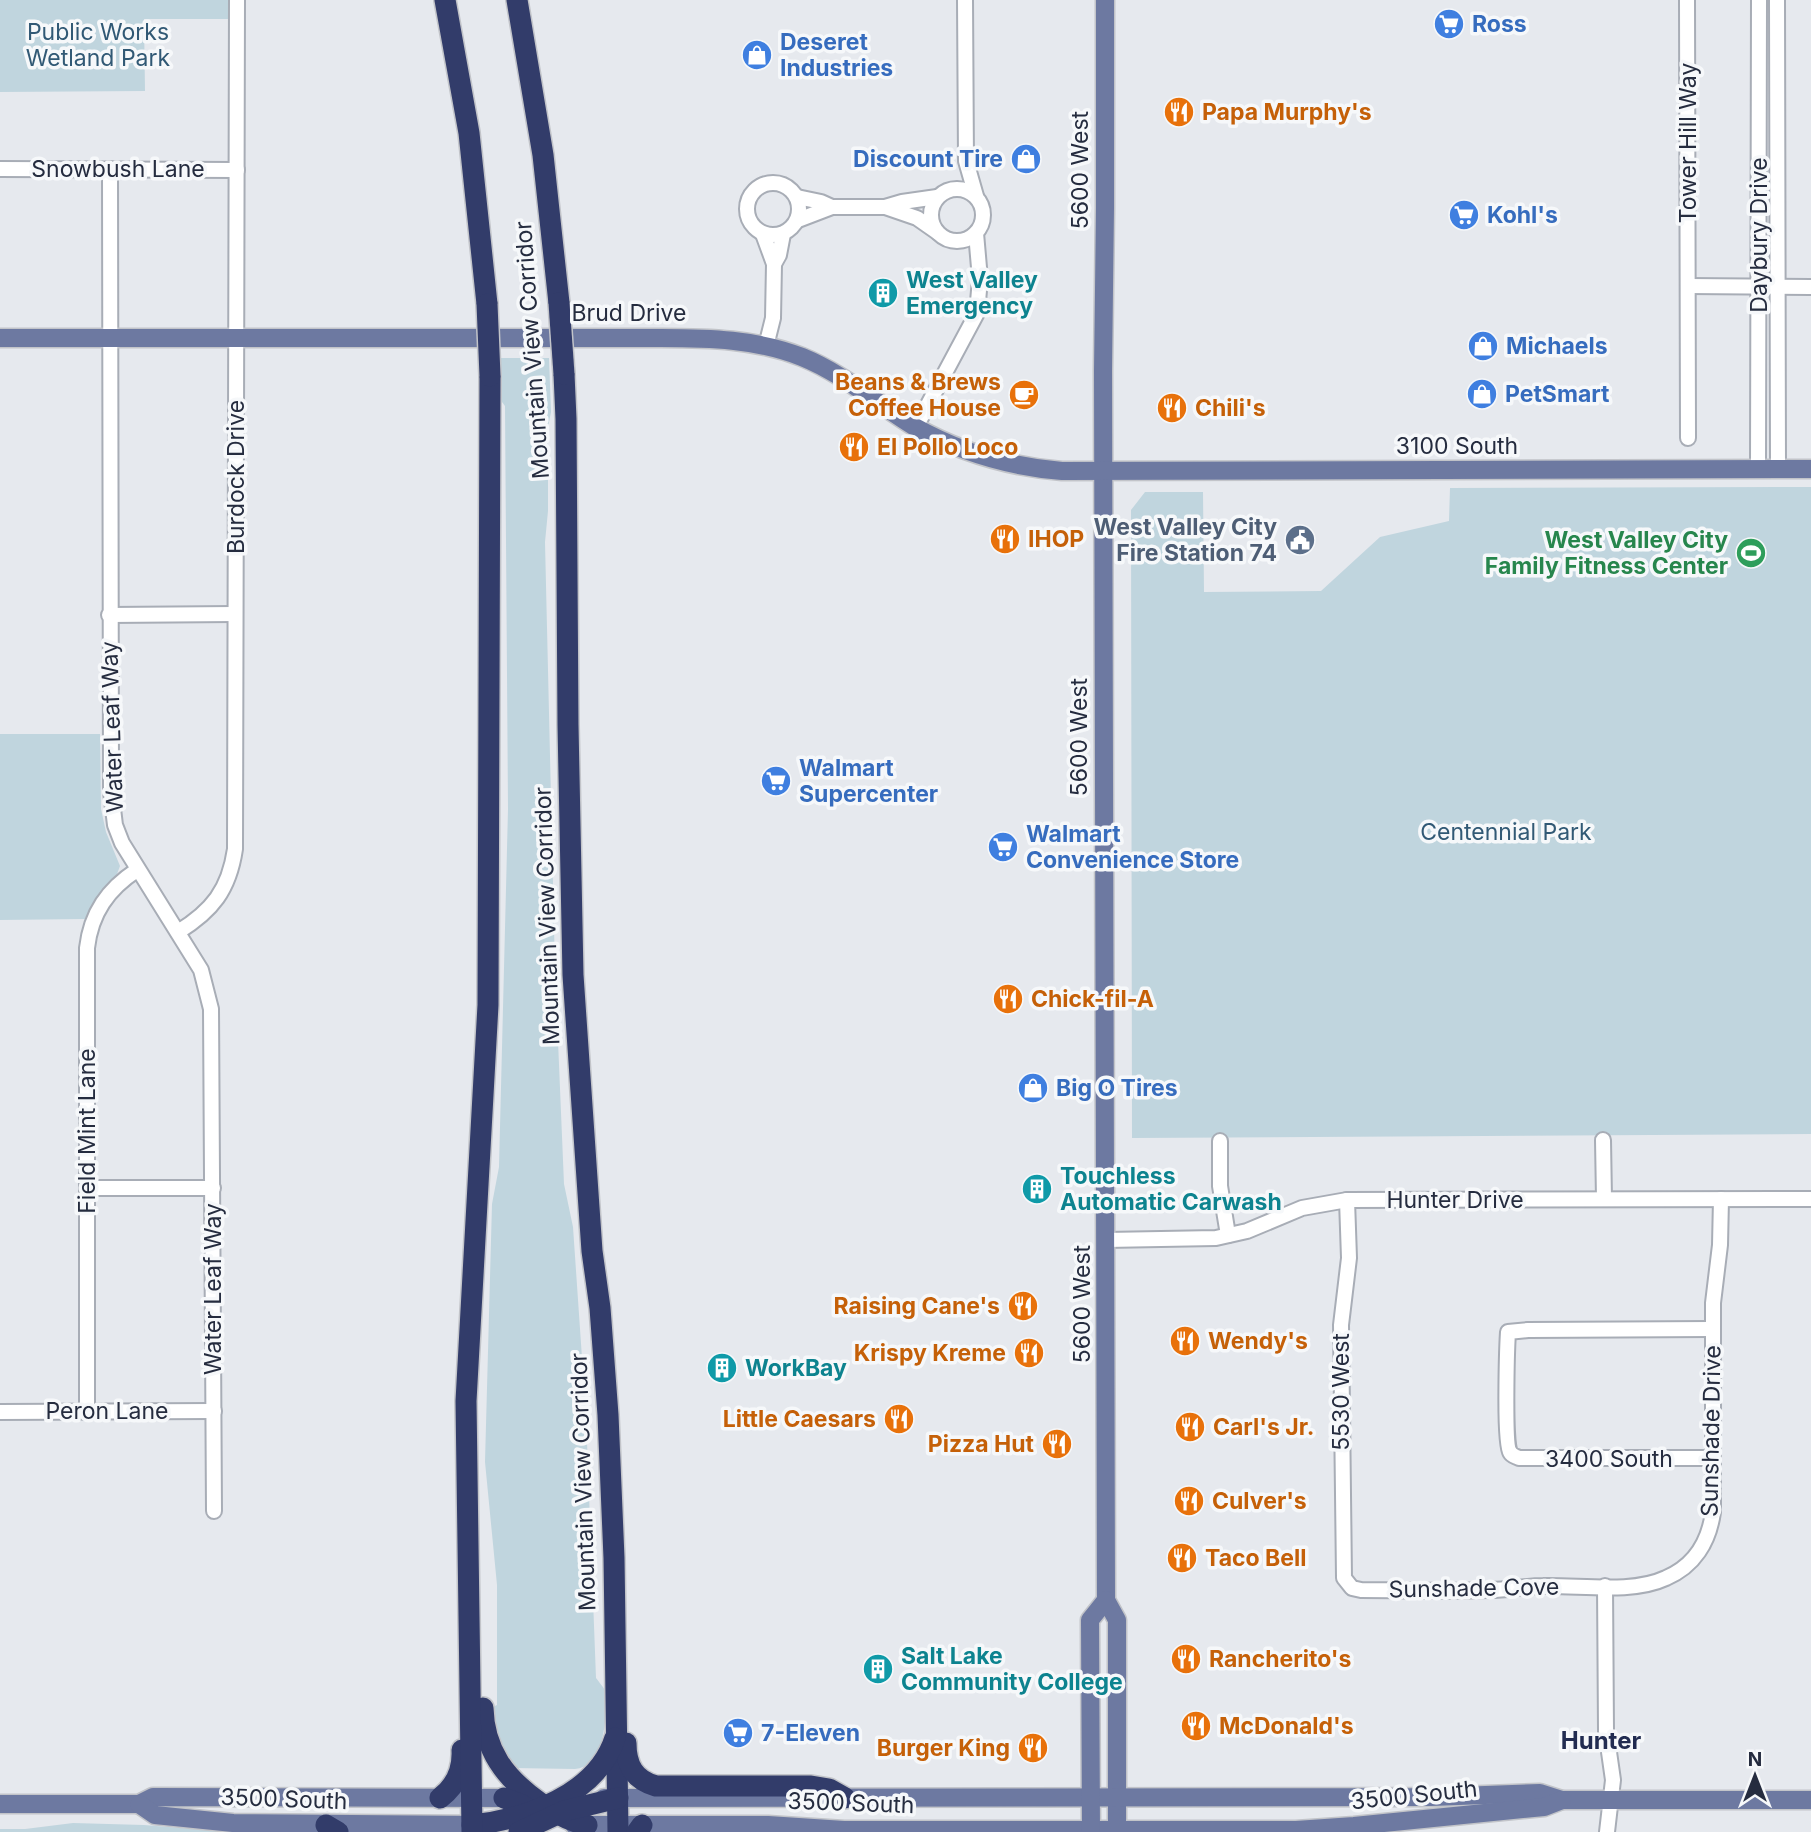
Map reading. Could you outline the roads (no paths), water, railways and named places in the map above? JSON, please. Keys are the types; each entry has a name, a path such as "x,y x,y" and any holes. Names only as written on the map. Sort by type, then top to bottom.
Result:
{"highway":[{"path":"434,0 482,244"},
{"name":"Mountain View Corridor","path":"445,0 468,133 482,244 490,376 488,1005 466,1362 472,1829"},
{"name":"Mountain View Corridor","path":"517,0 543,155 564,374 573,975 592,1251 600,1308 607,1401 614,1558 618,1798 629,1828"},
{"path":"440,1798 456,1780 463,1756 459,1531 466,1465"},
{"path":"468,1523 480,1561 485,1732 501,1767 544,1816"},
{"path":"614,1558 624,1603 626,1756 635,1775 656,1786 811,1786 829,1789 845,1798"},
{"path":"544,1816 600,1767 617,1733"},
{"path":"504,1798 544,1816 587,1825"},
{"path":"472,1829 544,1816 618,1798"}],"main road":[{"name":"5600 West","path":"1105,0 1103,472 1106,1600 1117,1620 1117,1831"},
{"name":"Brud Drive","path":"0,338 730,340 766,346 829,370 916,427 957,446 1003,462 1048,470 1103,472"},
{"name":"3100 South","path":"1103,472 1811,469"},
{"name":"5600 West","path":"1091,1831 1090,1620 1106,1600"},
{"name":"3500 South","path":"618,1798 1431,1797 1540,1793 1562,1800 1811,1800"},
{"name":"3500 South","path":"0,1804 139,1804 153,1797 504,1798"},
{"name":"3500 South","path":"587,1825 629,1828 844,1830 1363,1829 1406,1826 1544,1807 1562,1800"},
{"name":"3500 South","path":"139,1804 155,1815 233,1823 332,1829 472,1829"}],"street":[{"name":"Burdock Drive","path":"178,932 199,918 220,896 232,866 236,829 237,0"},
{"path":"885,207 917,218 951,240 962,241 976,233 982,225 982,204 976,196 966,161 965,0"},
{"name":"Tower Hill Way","path":"1688,0 1688,438"},
{"name":"Daybury Drive","path":"1758,469 1759,0"},
{"name":"Daybury Drive","path":"1777,0 1777,469"},
{"path":"938,233 931,215 942,194 966,161"},
{"name":"Snowbush Lane","path":"0,169 237,170"},
{"name":"Water Leaf Way","path":"110,169 109,615 113,812 118,834 137,870 201,971 211,1009 214,1511"},
{"path":"766,184 787,187 797,197 800,208 798,220 783,234 763,234 748,218 747,207 753,192 766,184"},
{"path":"798,220 832,207 885,207 962,189 976,196"},
{"path":"797,197 832,207"},
{"path":"916,427 976,318 980,298 976,233"},
{"path":"763,234 774,264 773,318 766,346"},
{"path":"774,264 779,255 783,234"},
{"path":"962,241 979,261"},
{"path":"1688,286 1811,287"},
{"path":"109,615 236,614"},
{"name":"Field Mint Lane","path":"87,1411 88,938 93,919 103,901 116,885 137,870"},
{"path":"1604,1140 1604,1199"},
{"path":"1220,1141 1220,1186 1228,1235"},
{"path":"87,1188 213,1188"},
{"name":"Sunshade Drive","path":"1605,1586 1644,1586 1681,1570 1705,1542 1712,1522 1712,1329 1720,1245 1721,1199"},
{"name":"Hunter Drive","path":"1106,1240 1194,1240 1228,1235 1258,1227 1302,1208 1348,1200 1811,1199"},
{"name":"5530 West","path":"1346,1582 1342,1568 1341,1325 1349,1258 1348,1200"},
{"name":"3400 South","path":"1712,1329 1508,1332 1508,1449 1514,1456 1525,1459 1713,1458"},
{"name":"Peron Lane","path":"0,1412 214,1411"},
{"name":"Sunshade Cove","path":"1346,1582 1352,1588 1361,1590 1605,1586"},
{"path":"1605,1586 1605,1723 1613,1780 1607,1832"}],"place":[{"name":"Ross","path":"1449,24"},
{"name":"Deseret Industries","path":"757,55"},
{"name":"Papa Murphy's","path":"1179,112"},
{"name":"Discount Tire","path":"1026,159"},
{"name":"Kohl's","path":"1464,215"},
{"name":"West Valley Emergency","path":"883,293"},
{"name":"Michaels","path":"1483,346"},
{"name":"PetSmart","path":"1482,394"},
{"name":"Beans & Brews Coffee House","path":"1024,395"},
{"name":"Chili's","path":"1172,408"},
{"name":"El Pollo Loco","path":"854,447"},
{"name":"IHOP","path":"1005,539"},
{"name":"West Valley City Fire Station 74","path":"1300,540"},
{"name":"West Valley City Family Fitness Center","path":"1751,553"},
{"name":"Walmart Supercenter","path":"776,781"},
{"name":"Walmart Convenience Store","path":"1003,847"},
{"name":"Chick-fil-A","path":"1008,999"},
{"name":"Big O Tires","path":"1033,1088"},
{"name":"Touchless Automatic Carwash","path":"1037,1189"},
{"name":"Raising Cane's","path":"1023,1306"},
{"name":"Wendy's","path":"1185,1341"},
{"name":"Krispy Kreme","path":"1029,1353"},
{"name":"WorkBay","path":"722,1368"},
{"name":"Little Caesars","path":"899,1419"},
{"name":"Carl's Jr.","path":"1190,1427"},
{"name":"Pizza Hut","path":"1057,1444"},
{"name":"Culver's","path":"1189,1501"},
{"name":"Taco Bell","path":"1182,1558"},
{"name":"Rancherito's","path":"1186,1659"},
{"name":"Salt Lake Community College","path":"878,1669"},
{"name":"McDonald's","path":"1196,1726"},
{"name":"7-Eleven","path":"738,1733"},
{"name":"Burger King","path":"1033,1748"}],"district":[{"name":"Hunter","path":"1601,1741"}],"park label":[{"name":"Public Works Wetland Park","path":"98,45"},
{"name":"Centennial Park","path":"1506,832"}]}
